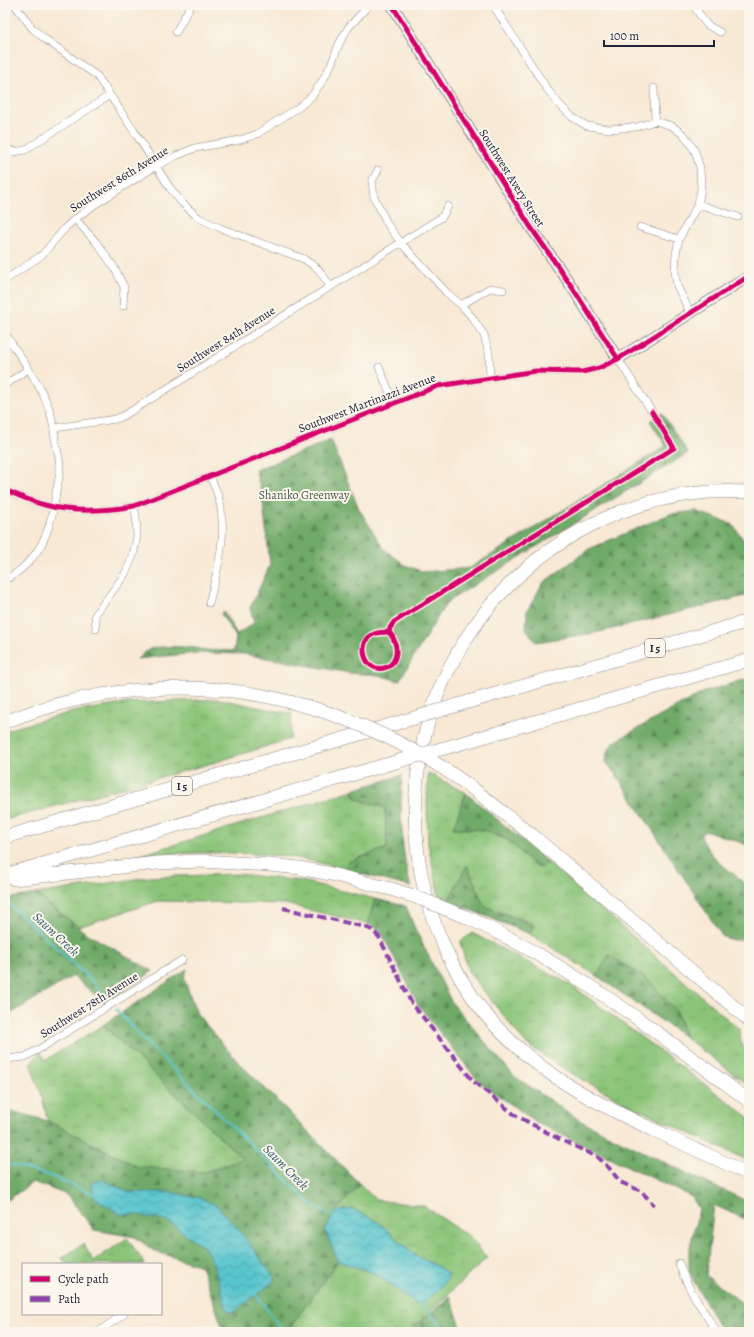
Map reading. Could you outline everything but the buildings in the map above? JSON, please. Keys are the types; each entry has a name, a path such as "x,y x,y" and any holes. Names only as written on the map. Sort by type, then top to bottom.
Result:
{"highway":[{"path":"749,492 691,494 645,504 598,522 563,542 533,563 516,578 494,601 471,630 459,649 439,690 424,735 416,779 415,805 417,848 422,878 432,917 440,939 468,990 504,1035 545,1070 580,1093 616,1113 749,1174"},
{"name":"I 5","path":"5,837 749,621"},
{"path":"5,875 749,660"},
{"path":"5,722 66,702 96,696 151,690 177,689 211,690 269,697 313,708 356,722 396,740 435,762 472,788 532,835 749,1020"},
{"path":"5,880 157,863 201,861 299,868 331,874 391,889 466,917 519,944 589,985 662,1036 749,1101"}],"street":[{"path":"15,5 32,28 97,76 170,188 182,203 199,218 220,228 304,259 318,270 331,287"},
{"path":"176,32 191,5"},
{"name":"Southwest 86th Avenue","path":"5,280 42,255 66,227 75,219 94,205 156,166 195,148 240,140 257,134 299,107 312,96 323,80 331,66 338,44 348,28 369,5"},
{"name":"Southwest Avery Street","path":"392,5 530,226 572,287 652,412"},
{"path":"493,5 547,89 572,117 587,126 609,130 636,127 655,121 672,126 685,136 695,151 700,168 701,189 698,204 679,239 675,272 678,286 690,312"},
{"path":"693,5 707,24 720,32"},
{"path":"654,88 655,121"},
{"path":"5,147 14,152 25,150 110,95"},
{"path":"378,170 372,181 374,197 388,225 401,243 447,293 471,316 484,335 489,353 490,377"},
{"path":"698,204 738,216"},
{"name":"Southwest 84th Avenue","path":"54,428 116,419 125,415 442,217 448,206"},
{"path":"75,219 96,242 114,267 124,288 124,306"},
{"path":"640,227 679,239"},
{"name":"Southwest Martinazzi Avenue","path":"5,490 54,508 98,510 134,506 438,386 536,371 582,372 599,368 618,359 749,276"},
{"path":"461,305 490,288 503,290"},
{"path":"5,333 28,369 47,403 54,428 60,469 49,529 41,546 30,561 16,574 5,580"},
{"name":"Southwest Martinazzi Avenue","path":"379,367 394,403"},
{"path":"5,385 28,369"},
{"path":"209,603 219,562 223,533 223,520 219,498 210,476"},
{"path":"96,629 95,615 125,574 133,556 137,536 134,506"},
{"name":"Southwest 78th Avenue","path":"5,1059 25,1057 182,960"},
{"path":"679,1263 683,1276 695,1298 717,1332"},
{"path":"98,1332 123,1315"}],"green space":[{"name":"Shaniko Greenway","path":"662,413 688,453 447,602 399,681 378,675 350,673 244,654 197,653 137,659 149,650 157,647 186,647 203,650 234,651 236,637 221,614 223,611 237,634 254,623 250,608 270,565 262,494 255,470 331,440 359,509 384,549 405,565 423,572 470,568 666,446 650,421"},
{"path":"696,511 732,524 749,547 749,595 595,633 536,642 526,629 527,611 543,583 589,549 670,514"},
{"path":"749,678 749,846 708,831 702,833 701,836 715,858 749,888 749,935 743,939 736,940 722,936 617,776 606,762 607,753 613,743 628,734 704,692"},
{"path":"219,699 292,714 290,739 216,762 5,820 5,732 13,728 72,712 128,703"},
{"path":"428,773 466,793 453,828 485,830 509,841 532,863 542,868 548,862 740,1030 741,1044 749,1055 749,1086 685,1037 677,1012 609,955 597,976 530,934 533,924 489,908 483,904 467,866 448,901 439,897 428,844"},
{"path":"402,775 403,846 407,873 411,887 346,870 347,862 387,848 385,808 357,799 353,790"},
{"path":"353,790 357,799 385,808 387,848 348,862 346,870 318,862 271,855 194,853 137,856"},
{"path":"466,793 548,862 542,868 531,863 509,841 485,830 453,828"},
{"path":"467,865 483,904 489,908 534,925 530,934 448,901"},
{"path":"238,874 302,881 375,899 368,924 285,904 158,901 78,927 36,894 149,877"},
{"path":"36,894 86,933 153,971 105,1003 73,976 5,1017 5,899"},
{"path":"375,899 406,906 416,931 452,1003 514,1076 581,1121 749,1202 749,1221 714,1205 706,1276 749,1308 749,1332 723,1332 689,1272 689,1251 699,1209 692,1197 539,1124 479,1082 419,1006 381,932 368,924"},
{"path":"472,933 571,985 749,1117 749,1161 633,1107 571,1073 525,1043 468,971 460,942"},
{"path":"609,955 647,979 677,1012 685,1037 597,976"},
{"path":"187,969 184,979 197,1014 238,1062 360,1184 336,1211 325,1230 338,1261 287,1332 224,1332 201,1266 154,1251 135,1237 94,1230 67,1195 33,1182 5,1202 5,1109 48,1121 138,1167 204,1172 243,1159 103,1025"},
{"path":"103,1025 244,1159 204,1172 138,1167 48,1121 41,1093 30,1064 40,1051 46,1060"},
{"path":"360,1184 376,1200 424,1206 470,1237 487,1258 412,1328 414,1332 287,1332 338,1261 374,1273 417,1304 435,1265 416,1256 378,1222 353,1209 336,1211"},
{"path":"127,1238 144,1263 65,1263 62,1258 83,1244 94,1261"},
{"path":"450,1296 461,1327 477,1332 414,1332 412,1329"}],"water":[{"path":"102,1180 129,1192 169,1192 200,1198 216,1205 236,1226 274,1277 273,1282 233,1313 227,1310 214,1266 205,1248 169,1222 141,1215 120,1214 95,1198 91,1183"},
{"path":"353,1209 378,1222 416,1256 435,1265 447,1273 448,1278 435,1294 427,1300 417,1304 374,1273 338,1261 325,1230 336,1211"}],"waterway":[{"name":"Saum Creek","path":"6,901 93,982 108,999"},
{"name":"Saum Creek","path":"116,1009 136,1032 309,1202 334,1217"},
{"path":"5,1163 48,1175 96,1195"},
{"path":"255,1293 284,1332"},
{"name":"Saum Creek","path":"420,1303 447,1332"}],"marked path":[{"path":"283,908 365,927 372,930 379,937 411,1002 473,1081 515,1115 561,1140 598,1157 620,1182 641,1191 654,1205"}],"cycle path":[{"path":"392,5 530,226 572,287 618,359"},
{"path":"5,490 40,504 56,508 100,510 134,506 438,386 536,371 582,372 599,368 618,359 749,276"},
{"path":"389,632 395,644 395,658 388,667 377,668 371,666 367,661 364,649 368,638 376,633 389,632 394,622 674,448 652,412"}]}
